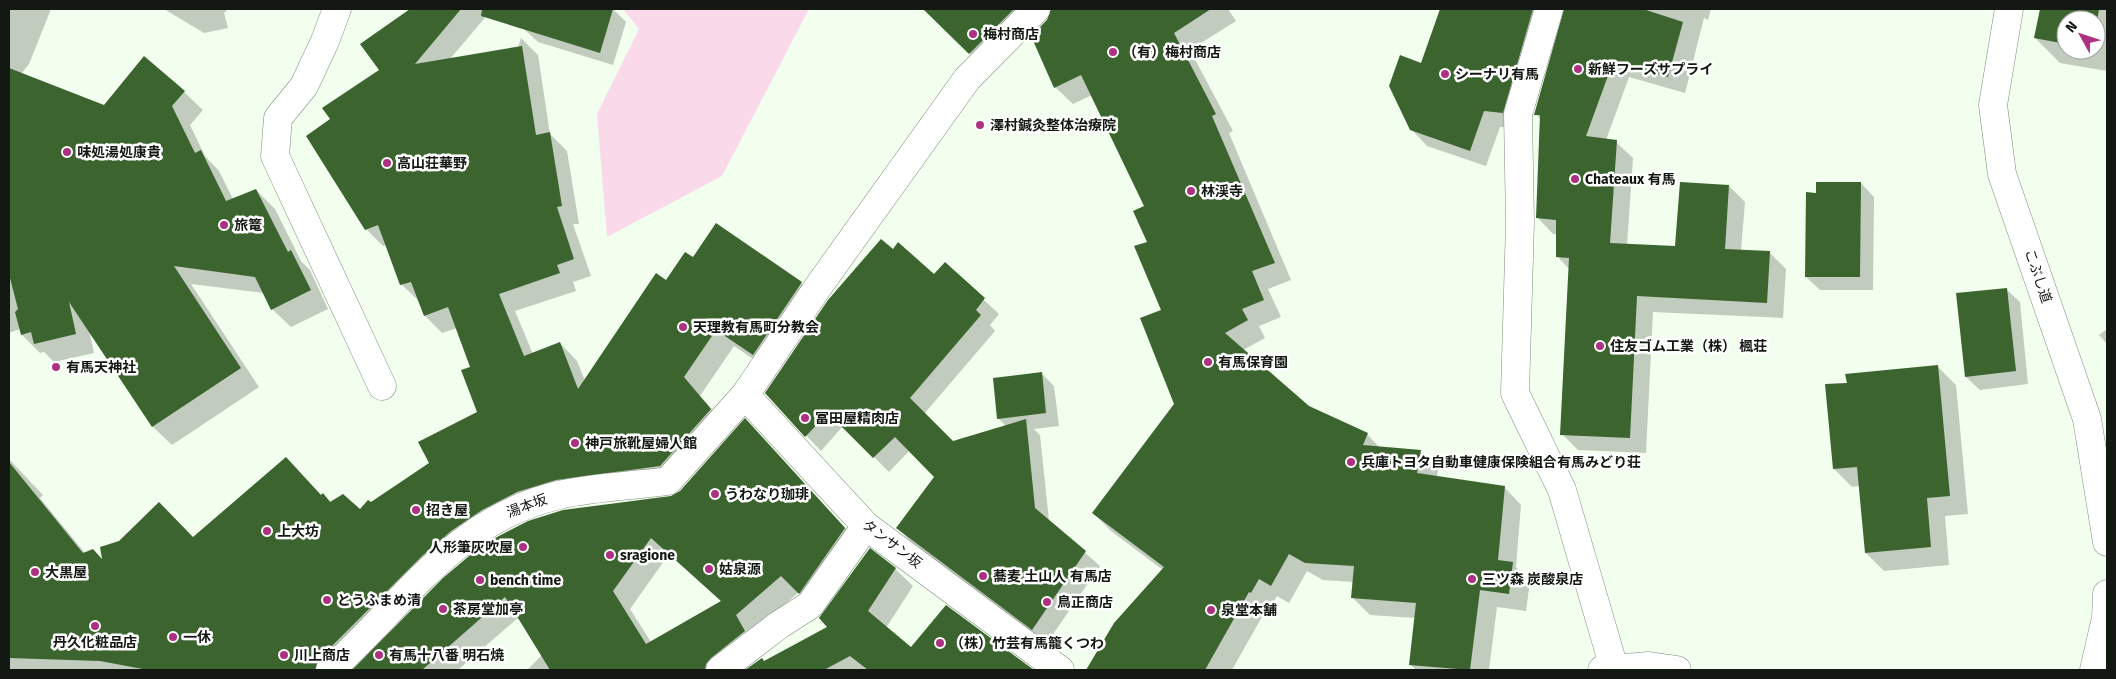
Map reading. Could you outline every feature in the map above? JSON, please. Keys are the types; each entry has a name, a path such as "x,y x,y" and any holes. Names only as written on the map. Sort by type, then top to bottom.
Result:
{"street":[{"path":"336,9 325,41 304,86 278,118 275,156 382,386"},
{"name":"湯本坂","path":"330,670 451,549 502,515 559,495 668,481 745,396 820,284 967,79 1036,9"},
{"path":"1549,9 1518,114 1520,223 1515,393 1562,490 1608,669 1649,666 1677,670"},
{"name":"こぶし道","path":"2010,9 1992,59 1994,106 2002,174 2087,419 2107,542"},
{"name":"タンサン坂","path":"745,396 866,526 1060,670"},
{"path":"720,670 810,605 866,526"},
{"path":"2094,670 2106,618 2107,594"}],"shaded area":[{"path":"623,9 809,9 722,176 607,237 597,114 639,29"}],"building":[{"path":"410,9 461,9 415,64 522,46 536,135 550,132 562,206 557,207 574,259 557,265 560,273 499,294 524,356 560,342 578,389 656,273 666,280 685,252 693,257 716,223 802,282 753,355 716,330 684,377 711,409 660,466 556,480 517,492 482,510 451,531 422,556 319,659 315,670 148,670 100,661 9,658 9,462 83,553 93,549 102,559 100,547 119,541 159,502 193,537 286,457 321,495 323,493 330,502 343,494 360,509 368,500 371,502 429,463 418,442 477,412 461,370 470,367 448,307 424,316 411,282 400,285 378,225 365,230 306,136 330,119 322,108 379,70 360,44"},
{"path":"482,9 613,9 600,53 481,16"},
{"name":"梅村商店","path":"923,9 1014,9 969,54"},
{"path":"1051,9 1211,9 1174,33 1216,114 1212,116 1275,263 1252,271 1264,300 1242,309 1248,320 1225,333 1309,406 1368,433 1363,445 1421,450 1417,473 1505,486 1498,560 1513,562 1509,594 1480,590 1470,670 1409,665 1416,603 1351,598 1354,566 1305,563 1289,554 1271,586 1259,579 1251,593 1249,592 1205,670 1086,670 1114,623 1164,567 1092,513 1174,404 1140,318 1161,310 1134,246 1147,242 1133,211 1144,206 1081,75 1054,88 1031,36 1047,20"},
{"name":"シーナリ有馬","path":"1440,9 1533,9 1503,113 1484,111 1470,151 1410,130 1389,86 1400,55 1421,63"},
{"path":"1564,9 1643,9 1683,22 1668,77 1613,62 1586,136 1617,140 1610,243 1675,246 1680,182 1729,185 1725,249 1770,251 1767,303 1637,296 1630,438 1560,435 1569,258 1556,257 1556,220 1536,218 1540,115 1534,115"},
{"path":"2040,9 2099,9 2056,10 2056,42 2034,38"},
{"path":"144,56 185,91 172,106 195,153 201,150 226,201 256,189 288,252 291,250 311,290 271,310 255,277 174,266 241,368 152,427 69,302 76,334 34,344 31,332 21,335 15,312 18,309 9,274 9,68 104,105"},
{"path":"1816,182 1861,182 1860,277 1805,277 1806,192 1816,193"},
{"path":"881,239 893,249 898,242 934,274 945,262 985,298 976,310 981,315 910,398 953,441 1026,419 1035,508 1086,551 1032,630 896,528 934,477 895,437 873,458 828,413 805,437 765,393 828,300"},
{"path":"2007,288 2016,371 1965,377 1956,293"},
{"path":"1938,365 1950,496 1927,498 1931,547 1865,553 1857,467 1833,469 1825,384 1847,383 1845,374"},
{"path":"1042,372 1046,413 997,419 993,378"},
{"path":"745,418 845,528 799,594 781,576 736,615 745,631 711,658 706,664 705,670 550,670 505,597 422,670 352,670 443,578 469,556 497,537 528,521 563,510 671,496 680,491","holes":["651,538 721,601 646,644 613,591"]},
{"path":"870,548 896,568 868,611 911,647 946,605 1034,670 868,670 850,656 824,670 745,670 762,658 764,661 827,627 819,618"}],"place":[{"name":"梅村商店","path":"973,34"},
{"name":"（有）梅村商店","path":"1113,52"},
{"name":"新鮮フーズサプライ","path":"1578,69"},
{"name":"シーナリ有馬","path":"1445,74"},
{"name":"澤村鍼灸整体治療院","path":"980,125"},
{"name":"味処湯処康貴","path":"67,152"},
{"name":"高山荘華野","path":"387,163"},
{"name":"Chateaux 有馬","path":"1575,179"},
{"name":"林渓寺","path":"1191,191"},
{"name":"旅篭","path":"224,225"},
{"name":"天理教有馬町分教会","path":"683,327"},
{"name":"住友ゴム工業（株） 楓荘","path":"1600,346"},
{"name":"有馬保育園","path":"1208,362"},
{"name":"有馬天神社","path":"56,367"},
{"name":"冨田屋精肉店","path":"805,418"},
{"name":"神戸旅靴屋婦人館","path":"575,443"},
{"name":"兵庫トヨタ自動車健康保険組合有馬みどり荘","path":"1351,462"},
{"name":"うわなり珈琲","path":"715,494"},
{"name":"招き屋","path":"416,510"},
{"name":"上大坊","path":"267,531"},
{"name":"人形筆灰吹屋","path":"523,547"},
{"name":"sragione","path":"610,555"},
{"name":"姑泉源","path":"709,569"},
{"name":"大黒屋","path":"35,572"},
{"name":"蕎麦 土山人 有馬店","path":"983,576"},
{"name":"三ツ森 炭酸泉店","path":"1472,579"},
{"name":"bench time","path":"480,580"},
{"name":"とうふまめ清","path":"327,600"},
{"name":"鳥正商店","path":"1047,602"},
{"name":"茶房堂加亭","path":"443,609"},
{"name":"泉堂本舗","path":"1211,610"},
{"name":"丹久化粧品店","path":"95,626"},
{"name":"一休","path":"173,637"},
{"name":"（株）竹芸有馬籠くつわ","path":"940,643"},
{"name":"川上商店","path":"284,655"},
{"name":"有馬十八番 明石焼","path":"379,655"}]}
